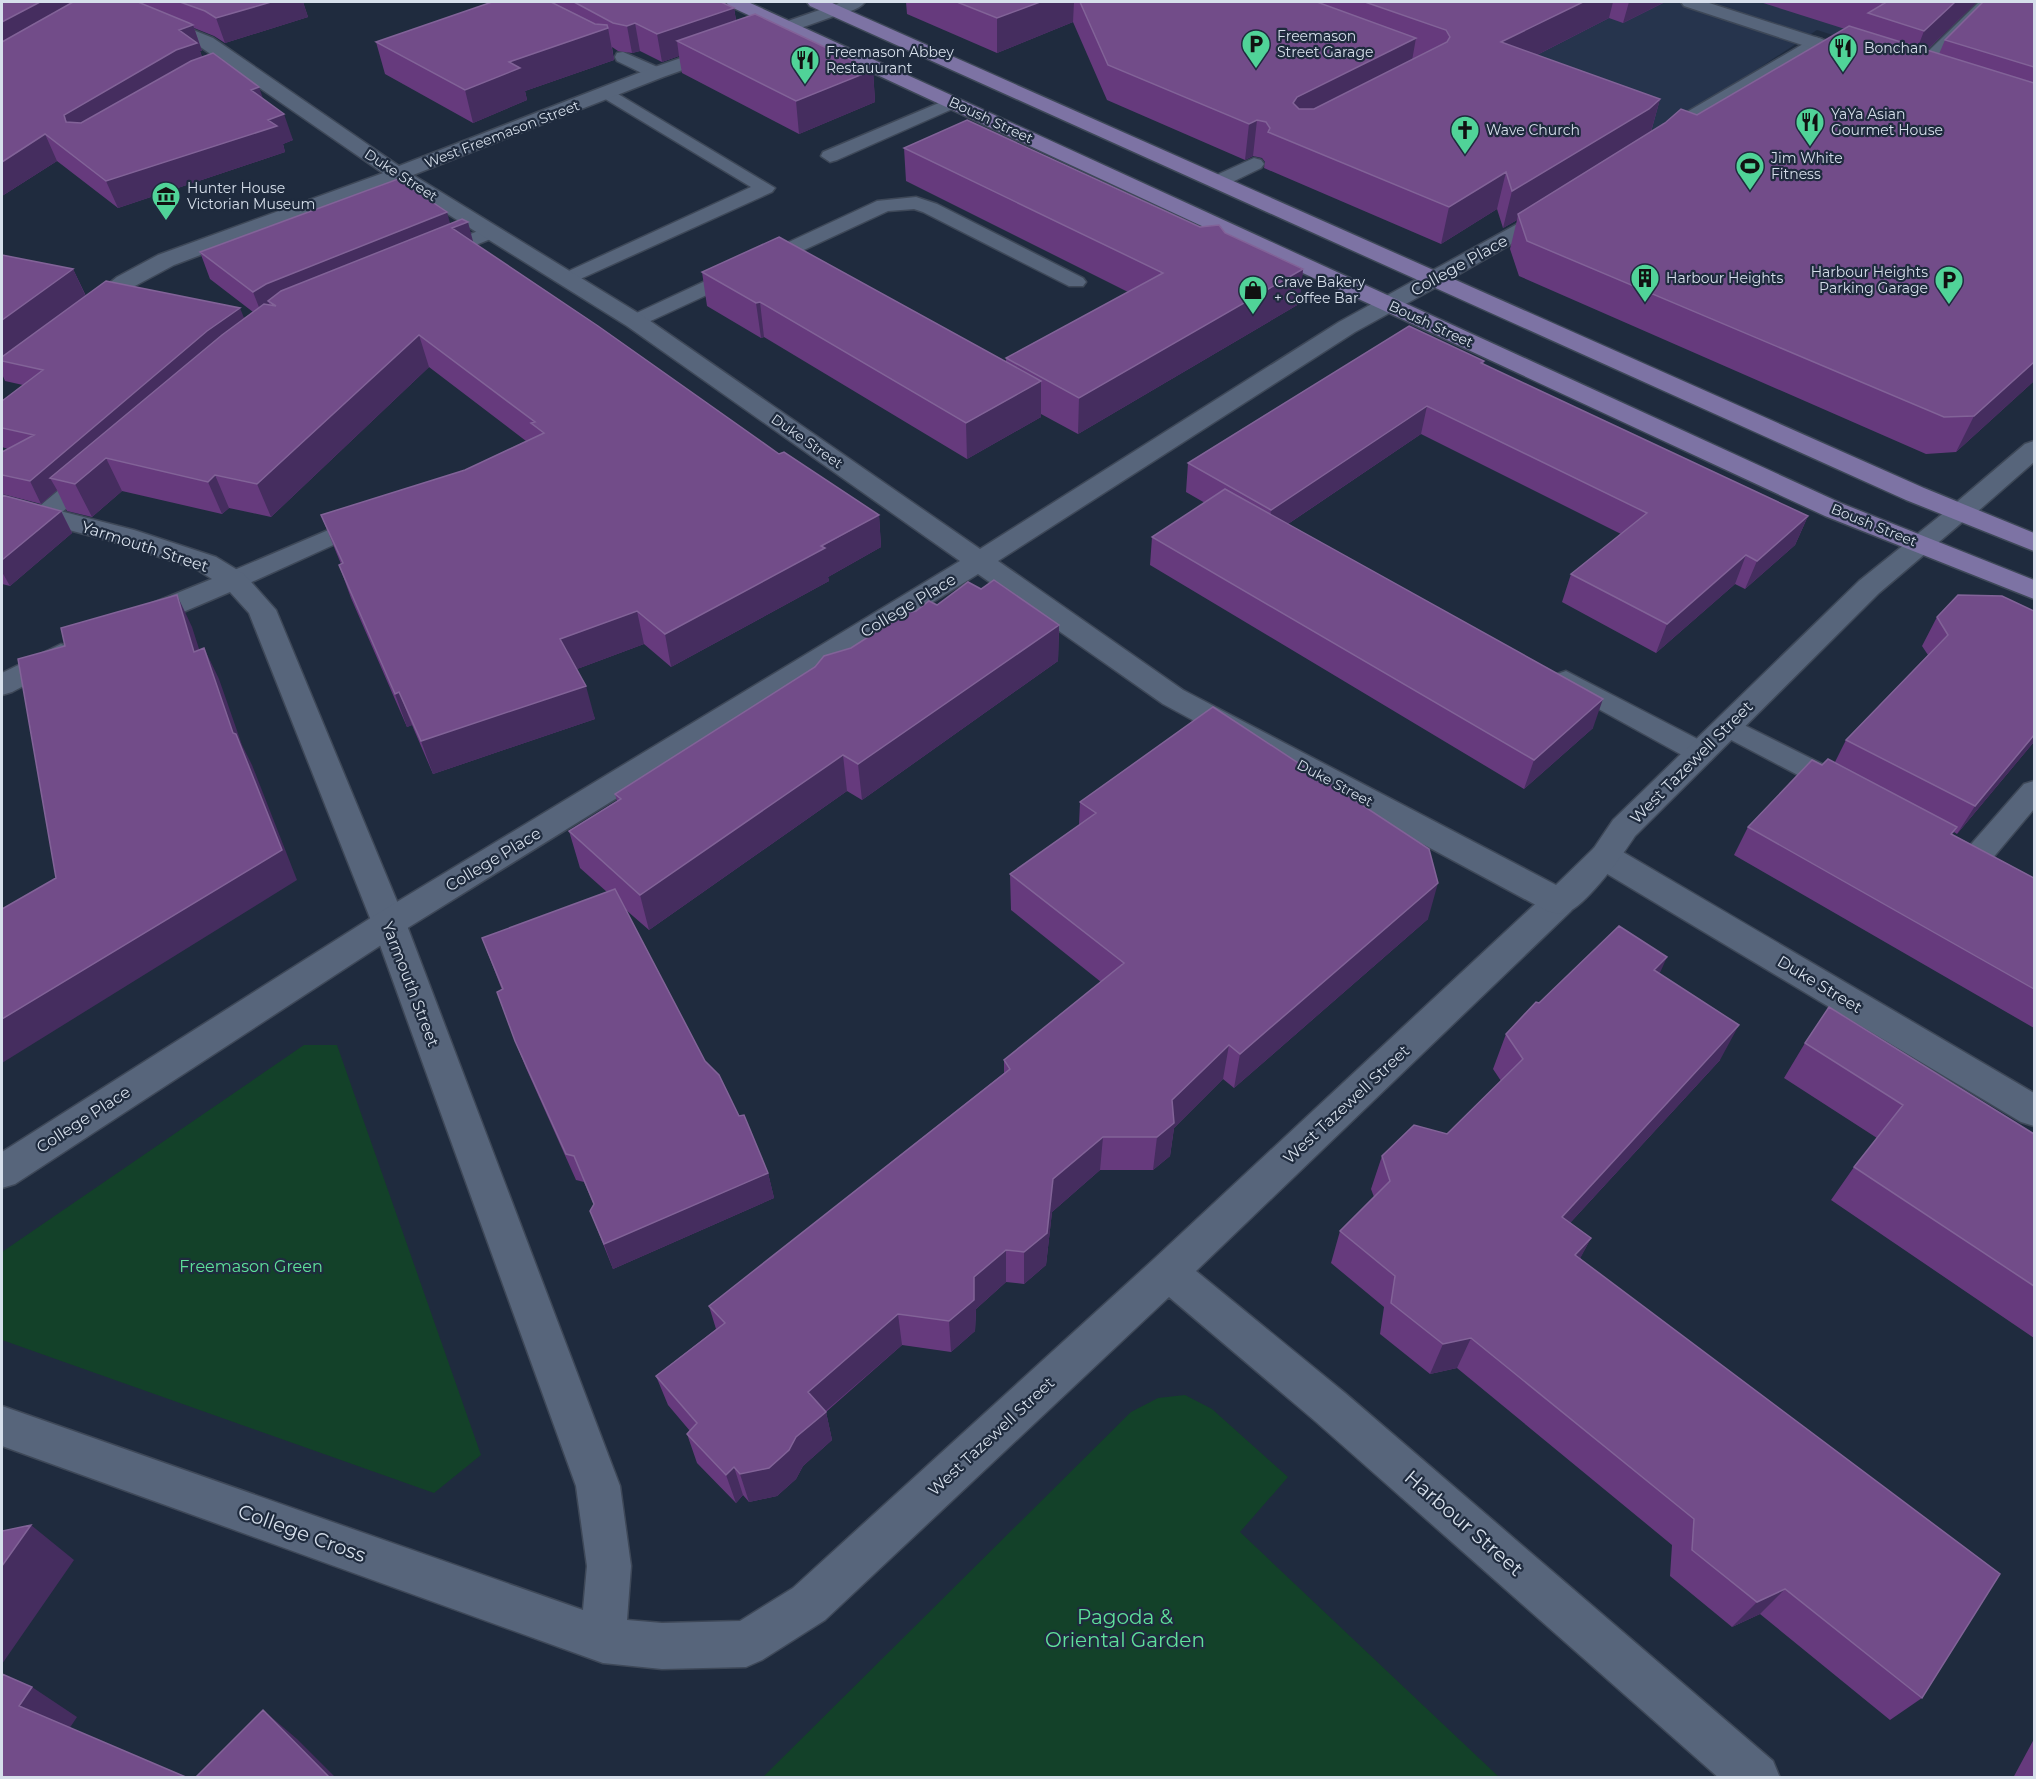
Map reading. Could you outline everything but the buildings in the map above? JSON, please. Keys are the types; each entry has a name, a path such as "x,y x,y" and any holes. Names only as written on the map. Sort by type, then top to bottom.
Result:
{"main road":[{"name":"Boush Street","path":"735,2 1762,477 2034,591"},
{"path":"825,6 1960,513 2034,543"}],"street":[{"name":"West Freemason Street","path":"68,324 125,282 166,260 397,174 656,73 789,27 825,6 856,2"},
{"path":"1690,2 1936,82"},
{"path":"1915,75 1989,2"},
{"name":"Duke Street","path":"137,18 152,20 197,37 397,174 635,321 1173,697 1559,902"},
{"path":"1647,151 1670,130 1815,43"},
{"path":"1217,182 1254,164"},
{"name":"College Place","path":"2,1172 389,922 978,562 1388,304 1571,199"},
{"name":"West Tazewell Street","path":"603,1640 662,1646 746,1644 809,1604 1168,1272 1559,902 1605,857 1624,828 1869,587 2034,449"},
{"name":"Yarmouth Street","path":"2,504 124,536 206,563 234,580 262,610 389,922 598,1486 609,1566 603,1640"},
{"path":"118,628 234,580"},
{"path":"2,685 87,641"},
{"name":"Duke Street","path":"1605,857 2034,1111"},
{"name":"Harbour Street","path":"1168,1272 1330,1407 1756,1778"},
{"name":"College Cross","path":"2,1426 603,1640"}],"lane":[{"path":"623,57 656,73"},
{"path":"214,73 239,64"},
{"path":"567,279 765,188 608,93"},
{"path":"830,156 953,102"},
{"path":"635,321 884,205 916,203 1076,282"},
{"path":"418,261 490,232"},
{"path":"778,254 799,265"},
{"path":"44,515 106,462"},
{"path":"234,580 386,512"},
{"path":"1545,669 1701,753"},
{"path":"1728,726 1863,797"},
{"path":"2005,874 1965,853 2034,791"}],"shaded area":[{"path":"1462,2 1970,2 1911,60 1817,30 1653,138"}],"green space":[{"name":"Freemason Green","path":"304,1045 337,1045 481,1455 434,1493 2,1340 2,1252"},
{"name":"Pagoda & Oriental Garden","path":"1185,1395 1212,1409 1288,1477 1240,1532 1499,1777 763,1777 1131,1412 1158,1398"}],"place":[{"name":"Freemason Street Garage","path":"1256,70"},
{"name":"Bonchan","path":"1843,74"},
{"name":"Freemason Abbey Restauurant","path":"805,86"},
{"name":"YaYa Asian Gourmet House","path":"1810,148"},
{"name":"Wave Church","path":"1465,156"},
{"name":"Jim White Fitness","path":"1750,192"},
{"name":"Hunter House Victorian Museum","path":"166,222"},
{"name":"Harbour Heights","path":"1645,304"},
{"name":"Harbour Heights Parking Garage","path":"1949,306"},
{"name":"Crave Bakery + Coffee Bar","path":"1253,316"}]}
